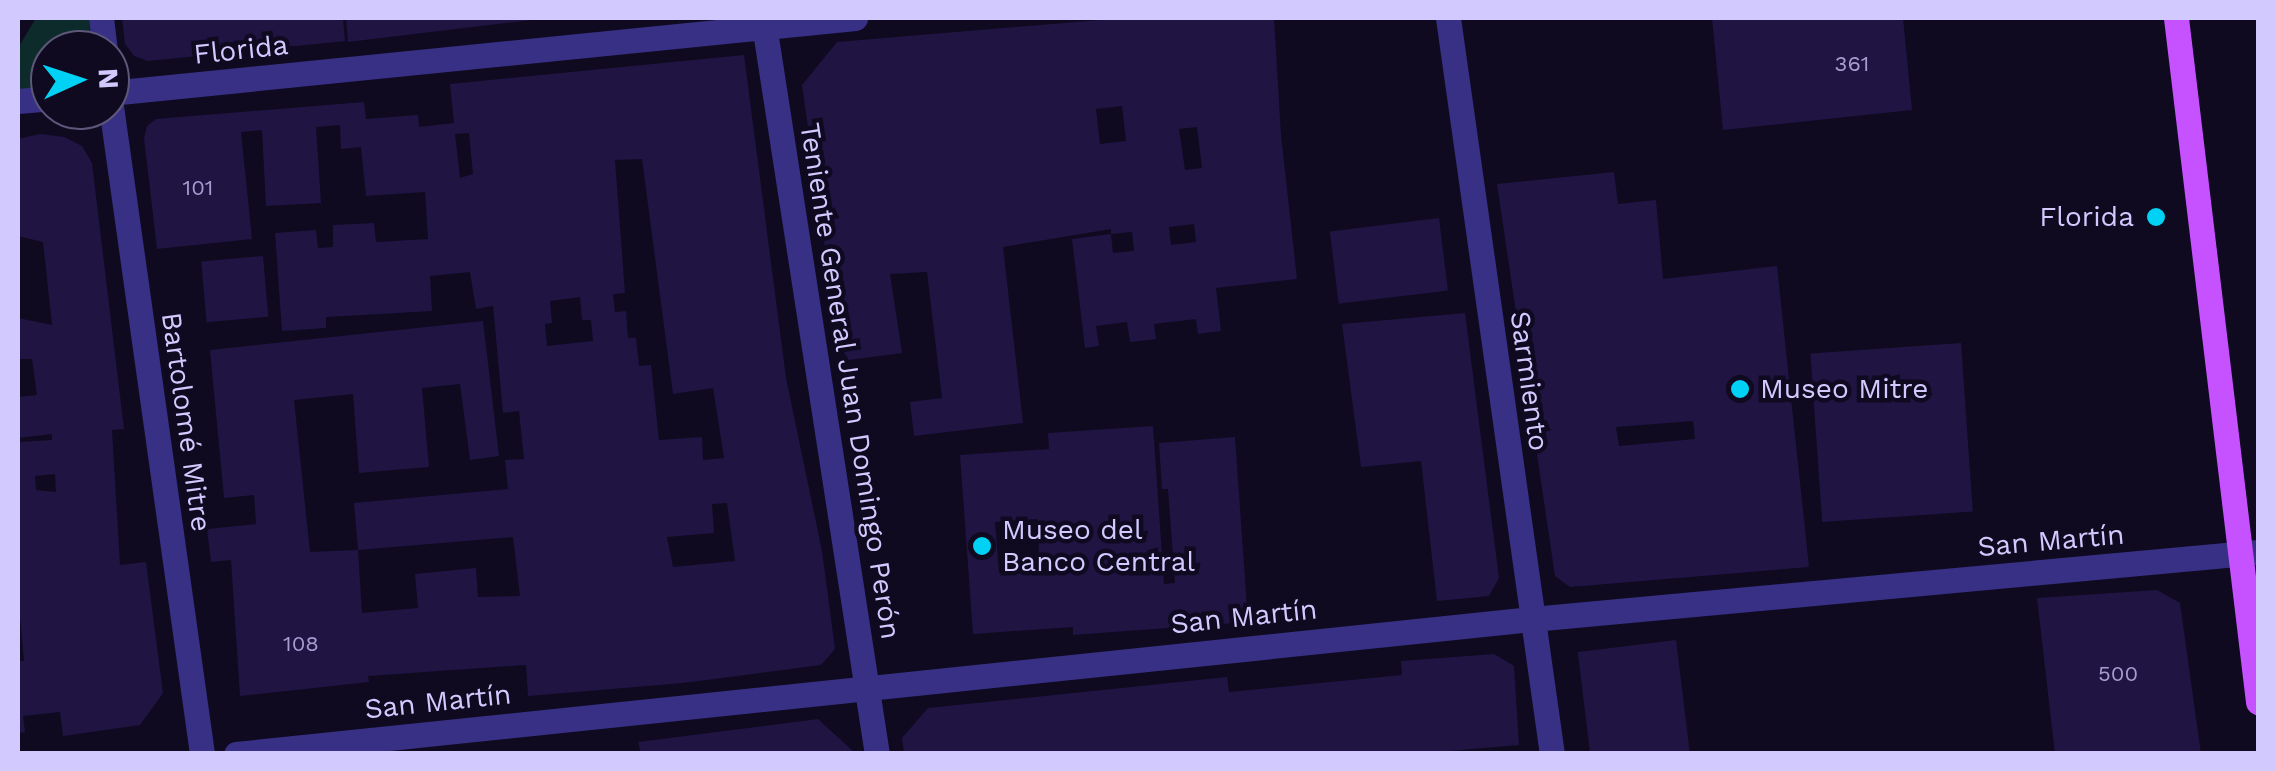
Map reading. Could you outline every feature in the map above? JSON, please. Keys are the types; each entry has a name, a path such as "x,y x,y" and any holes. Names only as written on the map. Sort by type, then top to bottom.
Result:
{"main road":[{"path":"2176,18 2250,553 2258,702"}],"street":[{"name":"Florida","path":"130,94 764,22 855,18"},
{"name":"Sarmiento","path":"1448,18 1552,754"},
{"name":"Teniente General Juan Domingo Perón","path":"764,22 877,754"},
{"name":"Bartolomé Mitre","path":"115,130 202,754"},
{"name":"San Martín","path":"236,754 1532,618 2250,553"}],"green space":[{"path":"36,18 89,18 90,30 30,30 30,90 18,91 18,48"}],"building":[{"path":"122,18 343,18 345,41 148,61 134,56 130,51 130,30 123,30"},
{"path":"346,18 531,18 531,20 348,42"},
{"path":"1124,18 1274,18 1281,135 1297,279 1216,288 1221,331 1198,334 1196,319 1154,324 1156,339 1130,342 1127,322 1096,326 1099,346 1085,348 1072,239 1111,234 1111,229 1003,247 1023,423 914,436 910,402 942,398 927,272 890,274 902,353 841,361 802,85 837,42","holes":["1122,106 1126,141 1100,144 1096,109","1197,127 1202,168 1185,170 1179,129","1194,224 1196,242 1171,245 1169,227","1132,232 1134,251 1113,253 1111,234"]},
{"path":"1712,18 1903,18 1912,110 1723,130"},
{"path":"744,55 786,378 822,551 835,649 821,665 683,683 528,696 526,665 368,676 369,682 240,696 231,560 211,562 207,529 256,524 254,495 224,498 210,350 483,321 499,456 470,460 460,384 422,388 429,467 359,473 353,394 294,400 310,552 358,550 354,503 508,489 505,460 524,459 519,411 503,413 493,306 476,309 470,272 430,276 432,311 326,317 326,328 282,331 275,233 316,230 318,248 333,247 333,225 374,223 376,242 428,239 425,192 366,196 361,147 341,149 340,125 316,127 321,203 266,206 262,130 241,132 252,239 157,249 144,138 147,126 156,119 364,102 366,119 418,115 419,127 454,123 450,84","holes":["469,133 473,174 460,178 455,134","642,159 673,394 713,388 724,458 703,460 702,437 659,440 651,365 639,366 636,338 628,338 626,311 615,312 613,294 625,293 615,160","580,297 582,320 591,320 593,341 547,346 545,324 552,323 550,301","727,503 735,561 673,567 667,537 714,533 712,504","513,537 520,596 478,597 476,568 415,574 418,608 362,613 358,550"]},
{"path":"40,134 64,137 82,146 92,163 124,429 112,430 120,565 146,562 163,693 140,725 63,736 60,712 23,716 25,732 18,733 18,661 24,661 18,596 18,442 52,440 52,434 18,438 18,397 37,395 32,359 18,359 18,318 52,325 43,242 18,236 18,139","holes":["55,474 56,492 36,490 35,476"]},
{"path":"1614,172 1618,204 1656,200 1663,279 1777,266 1809,567 1570,587 1555,576 1497,184","holes":["1693,421 1695,439 1619,446 1616,427"]},
{"path":"1439,218 1448,290 1339,304 1330,231"},
{"path":"263,256 268,317 207,322 201,261"},
{"path":"1465,313 1499,578 1489,596 1437,601 1421,461 1361,467 1342,324"},
{"path":"1961,343 1973,512 1822,522 1810,354"},
{"path":"1153,426 1164,584 1175,583 1168,489 1162,489 1159,443 1235,437 1248,622 1073,635 1073,627 973,634 960,455 1049,449 1048,433","holes":["1037,519 1040,569 999,573 995,522"]},
{"path":"2157,590 2180,603 2201,754 2055,754 2037,598"},
{"path":"1676,640 1690,754 1590,754 1578,652"},
{"path":"1494,654 1514,666 1519,745 1413,754 904,754 902,738 928,708 1227,677 1229,692 1402,675 1401,661"},
{"path":"818,719 856,754 641,754 638,742"}],"place":[{"name":"Florida","path":"2156,217"},
{"name":"Museo Mitre","path":"1740,389"},
{"name":"Museo del Banco Central","path":"982,546"}]}
